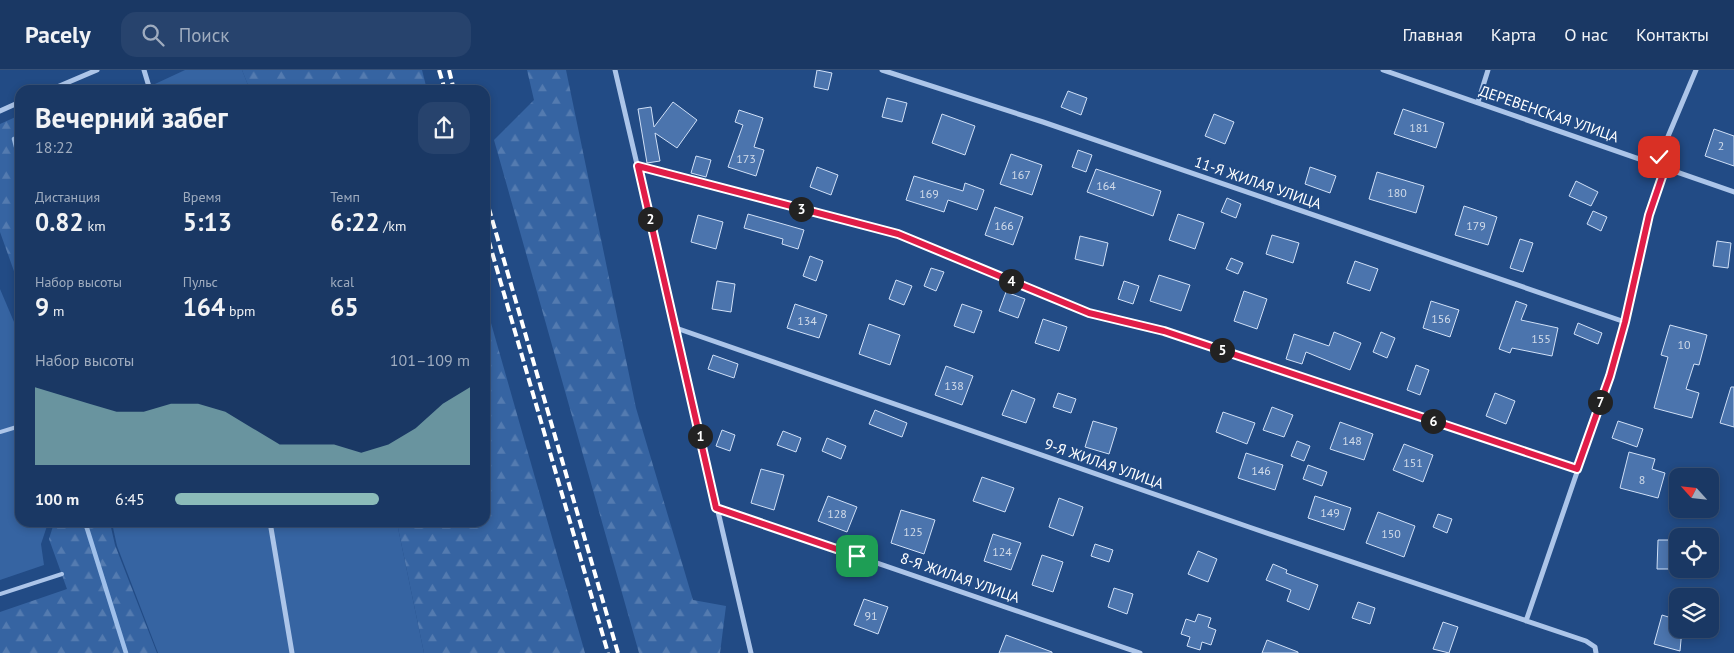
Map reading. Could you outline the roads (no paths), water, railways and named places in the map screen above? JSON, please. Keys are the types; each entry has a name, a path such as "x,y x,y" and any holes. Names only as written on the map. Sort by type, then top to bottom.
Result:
{"street":[{"path":"62,85 97,70"},
{"path":"144,70 148,85"},
{"path":"615,70 751,653"},
{"name":"11-Я ЖИЛАЯ УЛИЦА","path":"882,70 1043,122 1625,322"},
{"name":"ДЕРЕВЕНСКАЯ УЛИЦА","path":"1383,70 1734,192"},
{"path":"1478,102 1488,70"},
{"path":"1656,165 1696,70"},
{"path":"0,111 15,104"},
{"path":"638,166 898,234 1089,313 1164,331 1577,469"},
{"path":"1526,621 1610,376 1625,322 1649,215 1665,168"},
{"name":"9-Я ЖИЛАЯ УЛИЦА","path":"676,328 1586,642 1595,648 1596,653"},
{"name":"8-Я ЖИЛАЯ УЛИЦА","path":"716,508 1140,653"},
{"path":"271,527 292,653"}],"lane":[{"path":"0,432 15,428"},
{"path":"0,594 62,574"}],"waterway":[{"path":"87,527 126,653"}],"railway":[{"path":"439,70 444,85"},
{"path":"449,70 453,85"},
{"path":"490,212 618,653"},
{"path":"490,245 608,653"}]}
